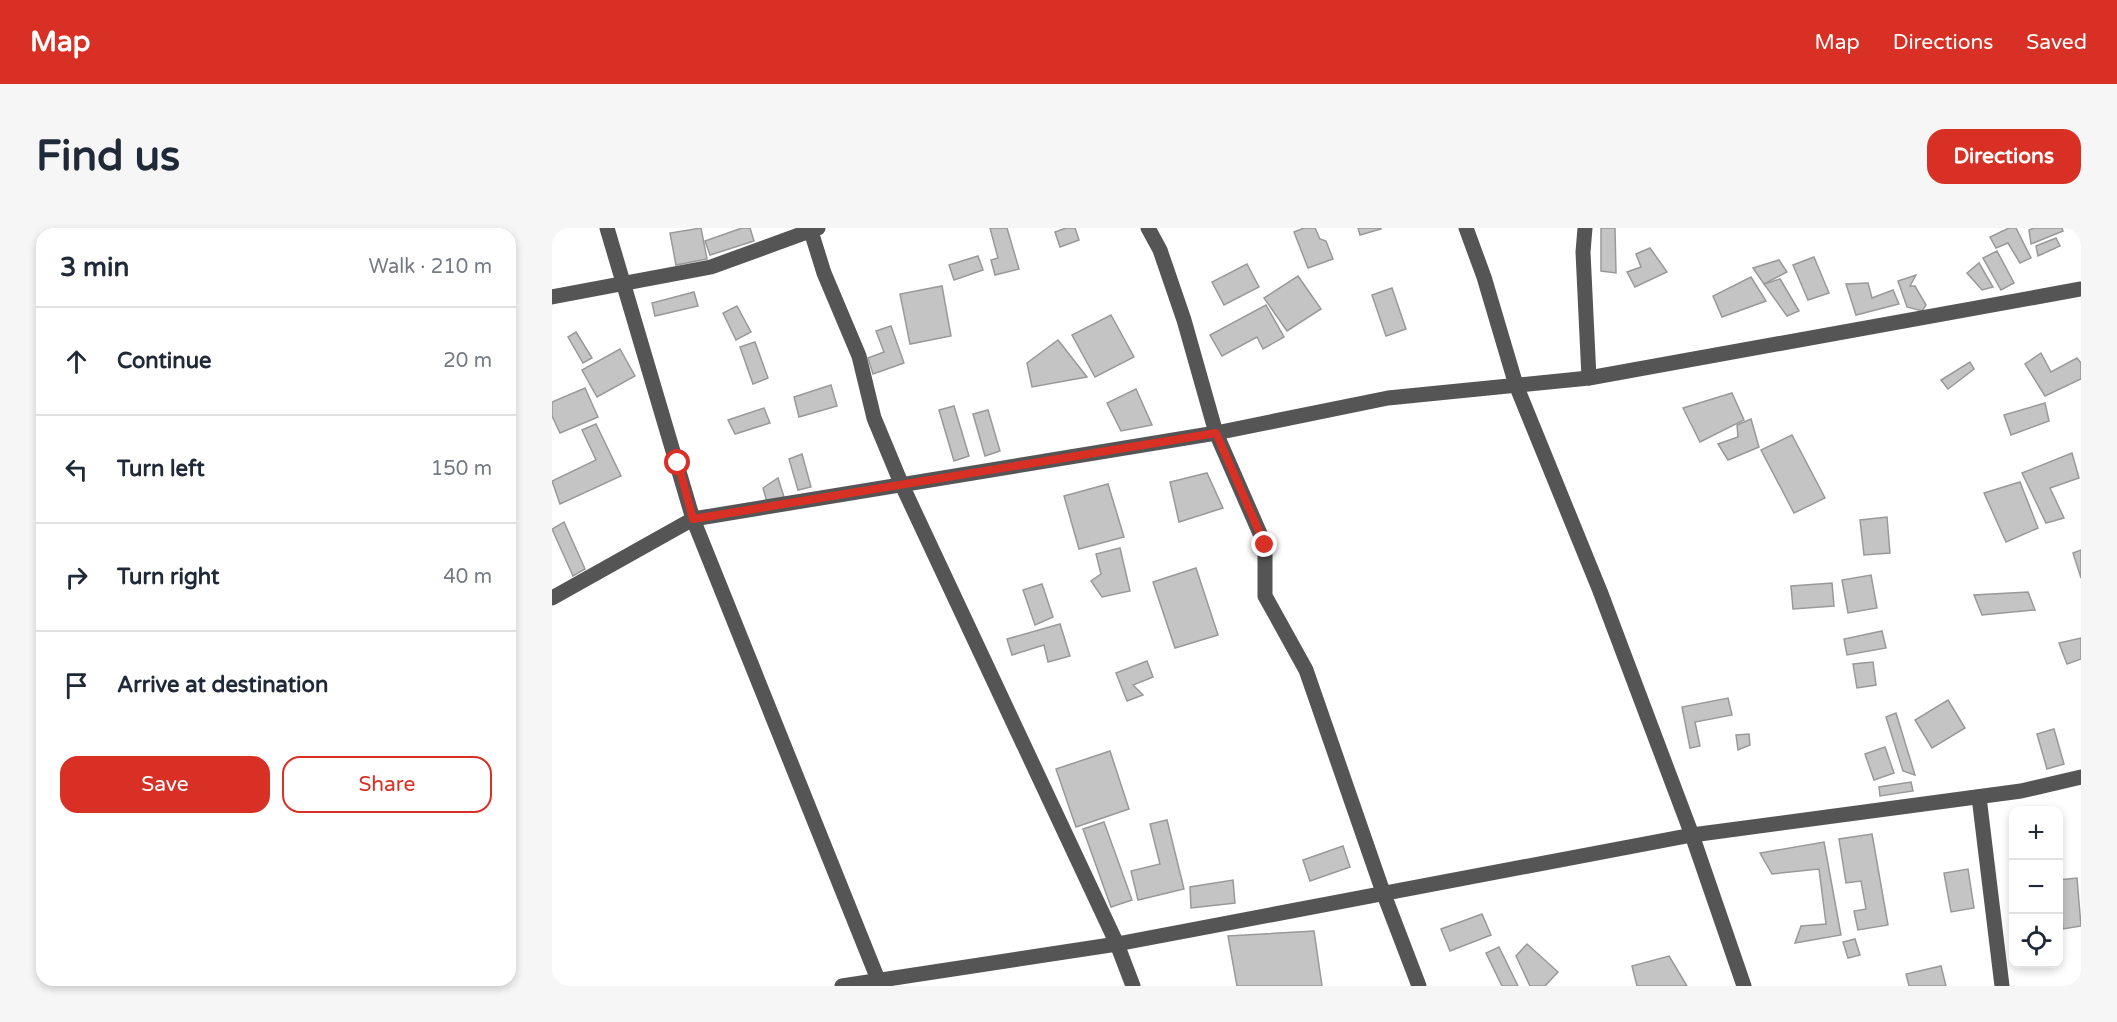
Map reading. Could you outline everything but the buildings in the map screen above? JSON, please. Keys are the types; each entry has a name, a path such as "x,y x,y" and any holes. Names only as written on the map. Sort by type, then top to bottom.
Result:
{"street":[{"path":"606,228 693,519 882,984"},
{"path":"1148,228 1160,250 1184,320 1216,433 1265,545 1266,596 1306,670 1383,892 1419,986"},
{"path":"1466,228 1484,277 1516,385 1600,591 1692,835 1744,986"},
{"path":"1585,228 1583,252 1589,378"},
{"path":"552,297 711,267 813,229 824,273 859,356 874,418 901,483 1117,944 1133,986"},
{"path":"552,598 693,519 1216,433 1388,398 1589,378 2081,289"},
{"path":"842,986 882,984 1117,944 1692,835 2021,791 2081,777"},
{"path":"1978,797 2002,986"}],"route":[{"path":"678,463 693,519 1216,433 1265,545"}]}
